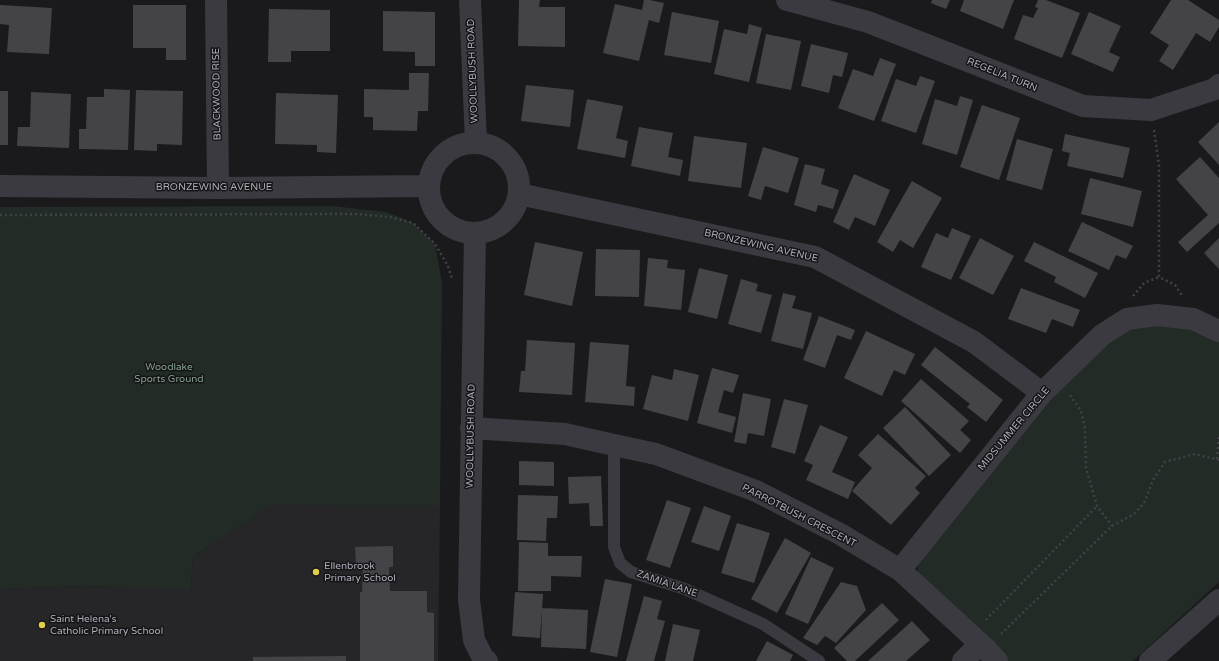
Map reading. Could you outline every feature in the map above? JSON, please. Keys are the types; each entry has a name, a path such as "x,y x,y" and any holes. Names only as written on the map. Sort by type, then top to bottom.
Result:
{"street":[{"name":"BLACKWOOD RISE","path":"216,0 218,188"},
{"name":"WOOLLYBUSH ROAD","path":"470,0 476,142"},
{"name":"REGELIA TURN","path":"787,0 868,22 1083,106 1151,110 1216,89 1219,85"},
{"path":"476,142 491,145 504,153 513,165 519,179 519,194 516,206 508,217 499,225 488,231 475,233 460,231 447,224 437,214 430,201 428,186 431,172 438,160 449,150 462,144 476,142"},
{"name":"BRONZEWING AVENUE","path":"0,186 218,188 428,186"},
{"name":"BRONZEWING AVENUE","path":"519,194 816,257 974,342 1042,393"},
{"name":"WOOLLYBUSH ROAD","path":"475,233 469,600 474,640 483,658 487,661"},
{"name":"MIDSUMMER CIRCLE","path":"900,570 1042,393 1102,335 1127,319 1156,315 1193,319 1219,331"},
{"name":"PARROTBUSH CRESCENT","path":"471,428 565,434 656,454 756,491 840,534 900,570 983,647"},
{"path":"1150,661 1219,600"},
{"path":"963,661 983,647"}],"lane":[{"name":"ZAMIA LANE","path":"614,445 614,547 620,563 631,572 685,589 763,624 819,661"}],"path":[{"path":"1151,110 1159,165 1159,277 1175,285 1186,302 1193,319"},
{"path":"0,215 357,214 390,217 413,223 435,244 448,266 454,284"},
{"path":"1058,378 1081,411 1085,430 1086,468 1097,506 1112,526"},
{"path":"983,647 1112,526 1134,514 1144,503 1153,480 1165,462 1195,454 1218,459 1219,434"},
{"path":"983,647 1097,506"}],"shaded area":[{"name":"Ellenbrook Primary School","path":"272,505 440,506 438,661 0,661 0,589 83,586 191,588 193,557"}],"green space":[{"name":"Woodlake Sports Ground","path":"332,206 387,212 413,223 435,244 442,283 440,506 272,505 193,557 191,589 83,586 0,589 0,207"},
{"path":"1144,323 1180,326 1219,339 1219,582 1133,661 1000,661 919,583 917,558 1043,401 1100,344"}],"building":[{"path":"519,0 540,0 539,7 565,7 565,47 518,46"},
{"path":"644,0 664,3 659,23 649,20 639,61 603,53 615,4 642,10"},
{"path":"932,0 950,0 946,9 931,3"},
{"path":"964,0 1014,0 1003,29 960,11"},
{"path":"1038,0 1046,0 1080,13 1062,58 1014,39 1023,15 1033,18 1038,8 1035,7"},
{"path":"1171,0 1188,0 1219,20 1219,27 1210,42 1196,33 1173,70 1159,61 1169,45 1150,33"},
{"path":"0,5 52,8 49,54 7,52 9,25 0,24"},
{"path":"133,5 186,5 186,60 166,60 166,48 133,48"},
{"path":"269,9 330,10 330,51 291,51 291,62 268,62"},
{"path":"383,11 435,12 435,66 415,66 415,52 383,51"},
{"path":"672,12 719,21 711,63 664,55"},
{"path":"1089,12 1121,26 1109,52 1120,57 1113,72 1071,54"},
{"path":"749,24 762,28 749,82 714,74 724,29 747,34"},
{"path":"766,34 801,41 791,90 756,83"},
{"path":"811,44 848,53 842,77 833,75 829,93 801,86"},
{"path":"880,58 896,64 874,121 838,108 853,69 873,76"},
{"path":"409,73 429,73 428,111 418,111 417,131 373,130 373,117 364,117 364,89 409,90"},
{"path":"920,76 935,81 916,133 881,121 896,79 916,86"},
{"path":"526,85 574,90 570,127 521,121"},
{"path":"104,89 130,90 128,150 79,149 79,129 86,129 87,97 104,97"},
{"path":"136,90 183,91 182,145 157,144 157,151 134,150"},
{"path":"0,91 8,91 8,145 0,145"},
{"path":"31,92 71,94 69,148 17,146 18,127 30,127"},
{"path":"276,93 338,95 336,153 317,152 317,145 275,144"},
{"path":"960,96 973,100 957,155 922,144 935,99 957,106"},
{"path":"587,99 623,106 616,138 628,141 625,158 577,149"},
{"path":"982,105 1020,118 999,180 960,167"},
{"path":"1219,122 1219,165 1198,142"},
{"path":"639,127 673,133 668,157 683,160 680,176 631,166"},
{"path":"1065,134 1130,148 1123,178 1067,166 1070,153 1062,151"},
{"path":"694,136 747,143 741,188 688,181"},
{"path":"1017,139 1053,149 1042,190 1006,180"},
{"path":"763,147 799,158 788,193 765,186 761,200 748,196"},
{"path":"1200,157 1219,178 1219,223 1187,252 1178,242 1208,215 1176,179"},
{"path":"805,164 825,169 821,184 839,190 833,209 818,205 816,212 794,205"},
{"path":"854,174 890,190 875,226 855,217 849,230 833,222"},
{"path":"1090,178 1142,191 1133,227 1081,214"},
{"path":"912,181 942,198 913,248 900,240 893,252 877,242"},
{"path":"1082,222 1133,246 1126,259 1116,255 1109,270 1068,251"},
{"path":"952,228 971,236 951,280 921,267 936,233 948,238"},
{"path":"980,238 1014,256 993,295 959,278"},
{"path":"1219,238 1219,269 1204,253"},
{"path":"535,242 583,252 572,306 524,295"},
{"path":"1034,242 1098,273 1085,298 1054,282 1056,277 1024,261"},
{"path":"596,249 640,250 639,297 595,296"},
{"path":"648,258 668,260 667,268 685,270 681,310 644,306"},
{"path":"699,268 728,275 717,319 688,312"},
{"path":"741,279 758,284 756,291 772,295 761,333 728,324"},
{"path":"1021,288 1080,310 1073,327 1052,319 1046,333 1008,319"},
{"path":"783,293 796,296 792,308 812,313 803,349 771,341"},
{"path":"819,316 855,330 851,340 837,335 825,368 803,360"},
{"path":"866,331 915,354 905,375 894,370 882,396 844,378"},
{"path":"527,340 575,343 572,395 519,392 521,371 525,371"},
{"path":"590,342 629,345 626,386 635,387 634,406 585,402"},
{"path":"935,347 1003,400 986,422 967,407 970,404 921,365"},
{"path":"712,368 739,375 733,393 724,390 718,412 736,417 732,433 697,423"},
{"path":"674,369 699,375 688,421 643,409 652,375 672,380"},
{"path":"921,379 969,421 960,430 971,440 960,453 901,401"},
{"path":"743,393 771,399 764,436 748,433 746,444 734,442"},
{"path":"784,399 808,405 795,454 771,447"},
{"path":"905,407 951,455 929,476 883,428"},
{"path":"820,425 848,437 832,472 855,482 848,499 806,480 813,465 804,461"},
{"path":"878,434 926,476 915,488 920,493 891,525 852,491 872,468 858,455"},
{"path":"519,461 554,462 554,486 519,485"},
{"path":"601,476 603,526 590,526 589,503 569,504 568,477"},
{"path":"518,495 558,496 557,518 547,518 546,541 517,540"},
{"path":"667,500 691,508 670,568 646,560"},
{"path":"704,506 731,516 719,551 691,542"},
{"path":"737,523 770,533 754,583 721,573"},
{"path":"785,538 811,553 777,613 751,599"},
{"path":"519,542 548,543 548,556 582,556 581,577 551,576 551,591 518,591"},
{"path":"393,546 393,567 389,567 390,591 427,591 427,612 434,613 434,661 360,661 360,592 362,592 363,567 356,567 355,547"},
{"path":"811,557 834,568 808,624 785,614"},
{"path":"605,579 632,584 617,657 590,652"},
{"path":"841,582 857,586 866,610 836,643 825,636 817,645 803,638"},
{"path":"515,592 543,594 540,638 512,636"},
{"path":"644,596 662,601 657,619 665,621 654,661 626,661"},
{"path":"882,603 899,620 855,661 847,661 834,648"},
{"path":"542,608 588,610 586,649 541,647"},
{"path":"912,621 930,640 906,661 868,661"},
{"path":"673,624 700,630 693,661 665,661"},
{"path":"767,641 793,655 790,661 756,661"},
{"path":"346,656 346,661 253,661 253,657"}],"place":[{"name":"Ellenbrook Primary School","path":"316,572"},
{"name":"Saint Helena's Catholic Primary School","path":"42,625"}]}
